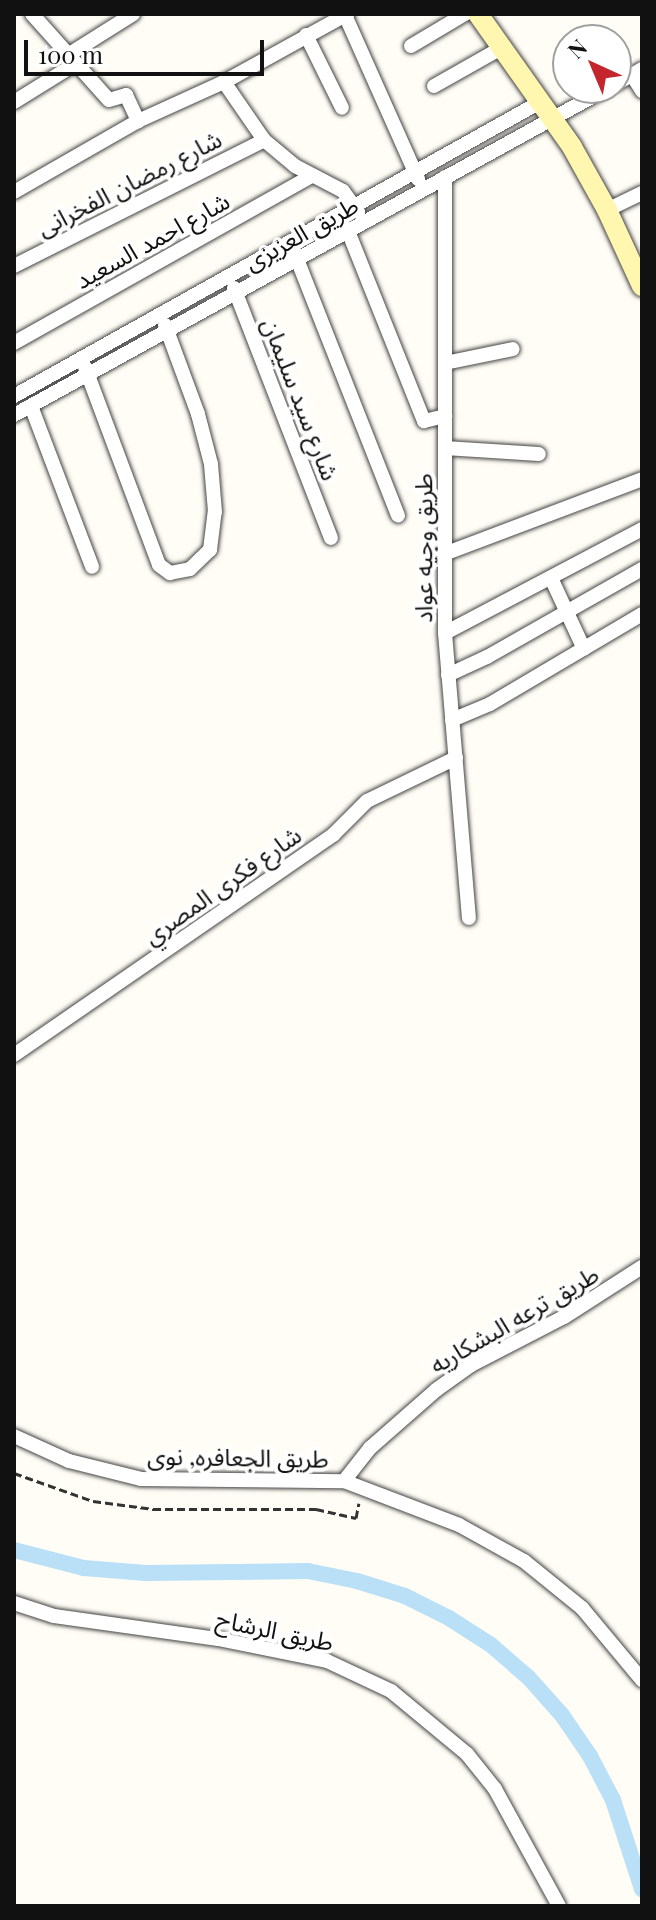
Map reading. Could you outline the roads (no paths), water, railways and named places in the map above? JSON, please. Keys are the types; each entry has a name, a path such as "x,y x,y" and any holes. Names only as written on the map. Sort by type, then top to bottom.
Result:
{"street":[{"path":"32,14 110,100 126,95 138,121"},
{"path":"14,102 133,14"},
{"path":"411,46 465,14"},
{"path":"478,14 496,31 547,109 607,210 640,276"},
{"path":"14,192 138,121 224,82 346,15 423,190"},
{"path":"434,86 496,31"},
{"path":"306,35 342,108"},
{"path":"637,72 642,91"},
{"path":"224,82 264,140 312,176 335,186 355,206 363,223"},
{"name":"طريق العزيزى","path":"14,396 415,172 562,104"},
{"name":"طريق العزيزى","path":"14,415 423,190 547,109"},
{"name":"شارع رمضان الفخرانى","path":"14,266 264,140"},
{"name":"شارع احمد السعيد","path":"14,343 312,176"},
{"name":"طريق وجيه عواد","path":"445,177 445,633 469,918"},
{"path":"607,210 642,193"},
{"path":"348,231 424,421 445,416"},
{"path":"290,242 398,515"},
{"name":"شارع سيد سليمان","path":"229,277 331,538"},
{"path":"81,360 159,565 170,573 198,564 210,550 213,536 211,464 198,414 161,315"},
{"path":"445,363 513,349"},
{"path":"31,406 92,567"},
{"path":"445,448 539,454"},
{"path":"444,554 642,479"},
{"path":"445,633 642,529"},
{"path":"448,675 642,569"},
{"path":"551,578 584,649"},
{"path":"452,720 490,704 642,614"},
{"name":"شارع فكرى المصري","path":"14,1055 333,835 367,801 456,758"},
{"name":"طريق ترعه البشكاريه","path":"344,1481 370,1448 436,1390 471,1365 564,1317 642,1267"},
{"name":"طريق الجعافره, نوى","path":"14,1436 69,1461 141,1479 344,1481 459,1525 524,1561 582,1608 642,1680"},
{"name":"طريق الرشاح","path":"14,1603 54,1616 218,1639 327,1661 391,1691 467,1754 495,1789 559,1906"}],"waterway":[{"path":"14,1550 84,1568 146,1573 308,1571 357,1581 405,1596 449,1618 491,1645 529,1678 562,1715 590,1756 613,1800 642,1889"}]}
